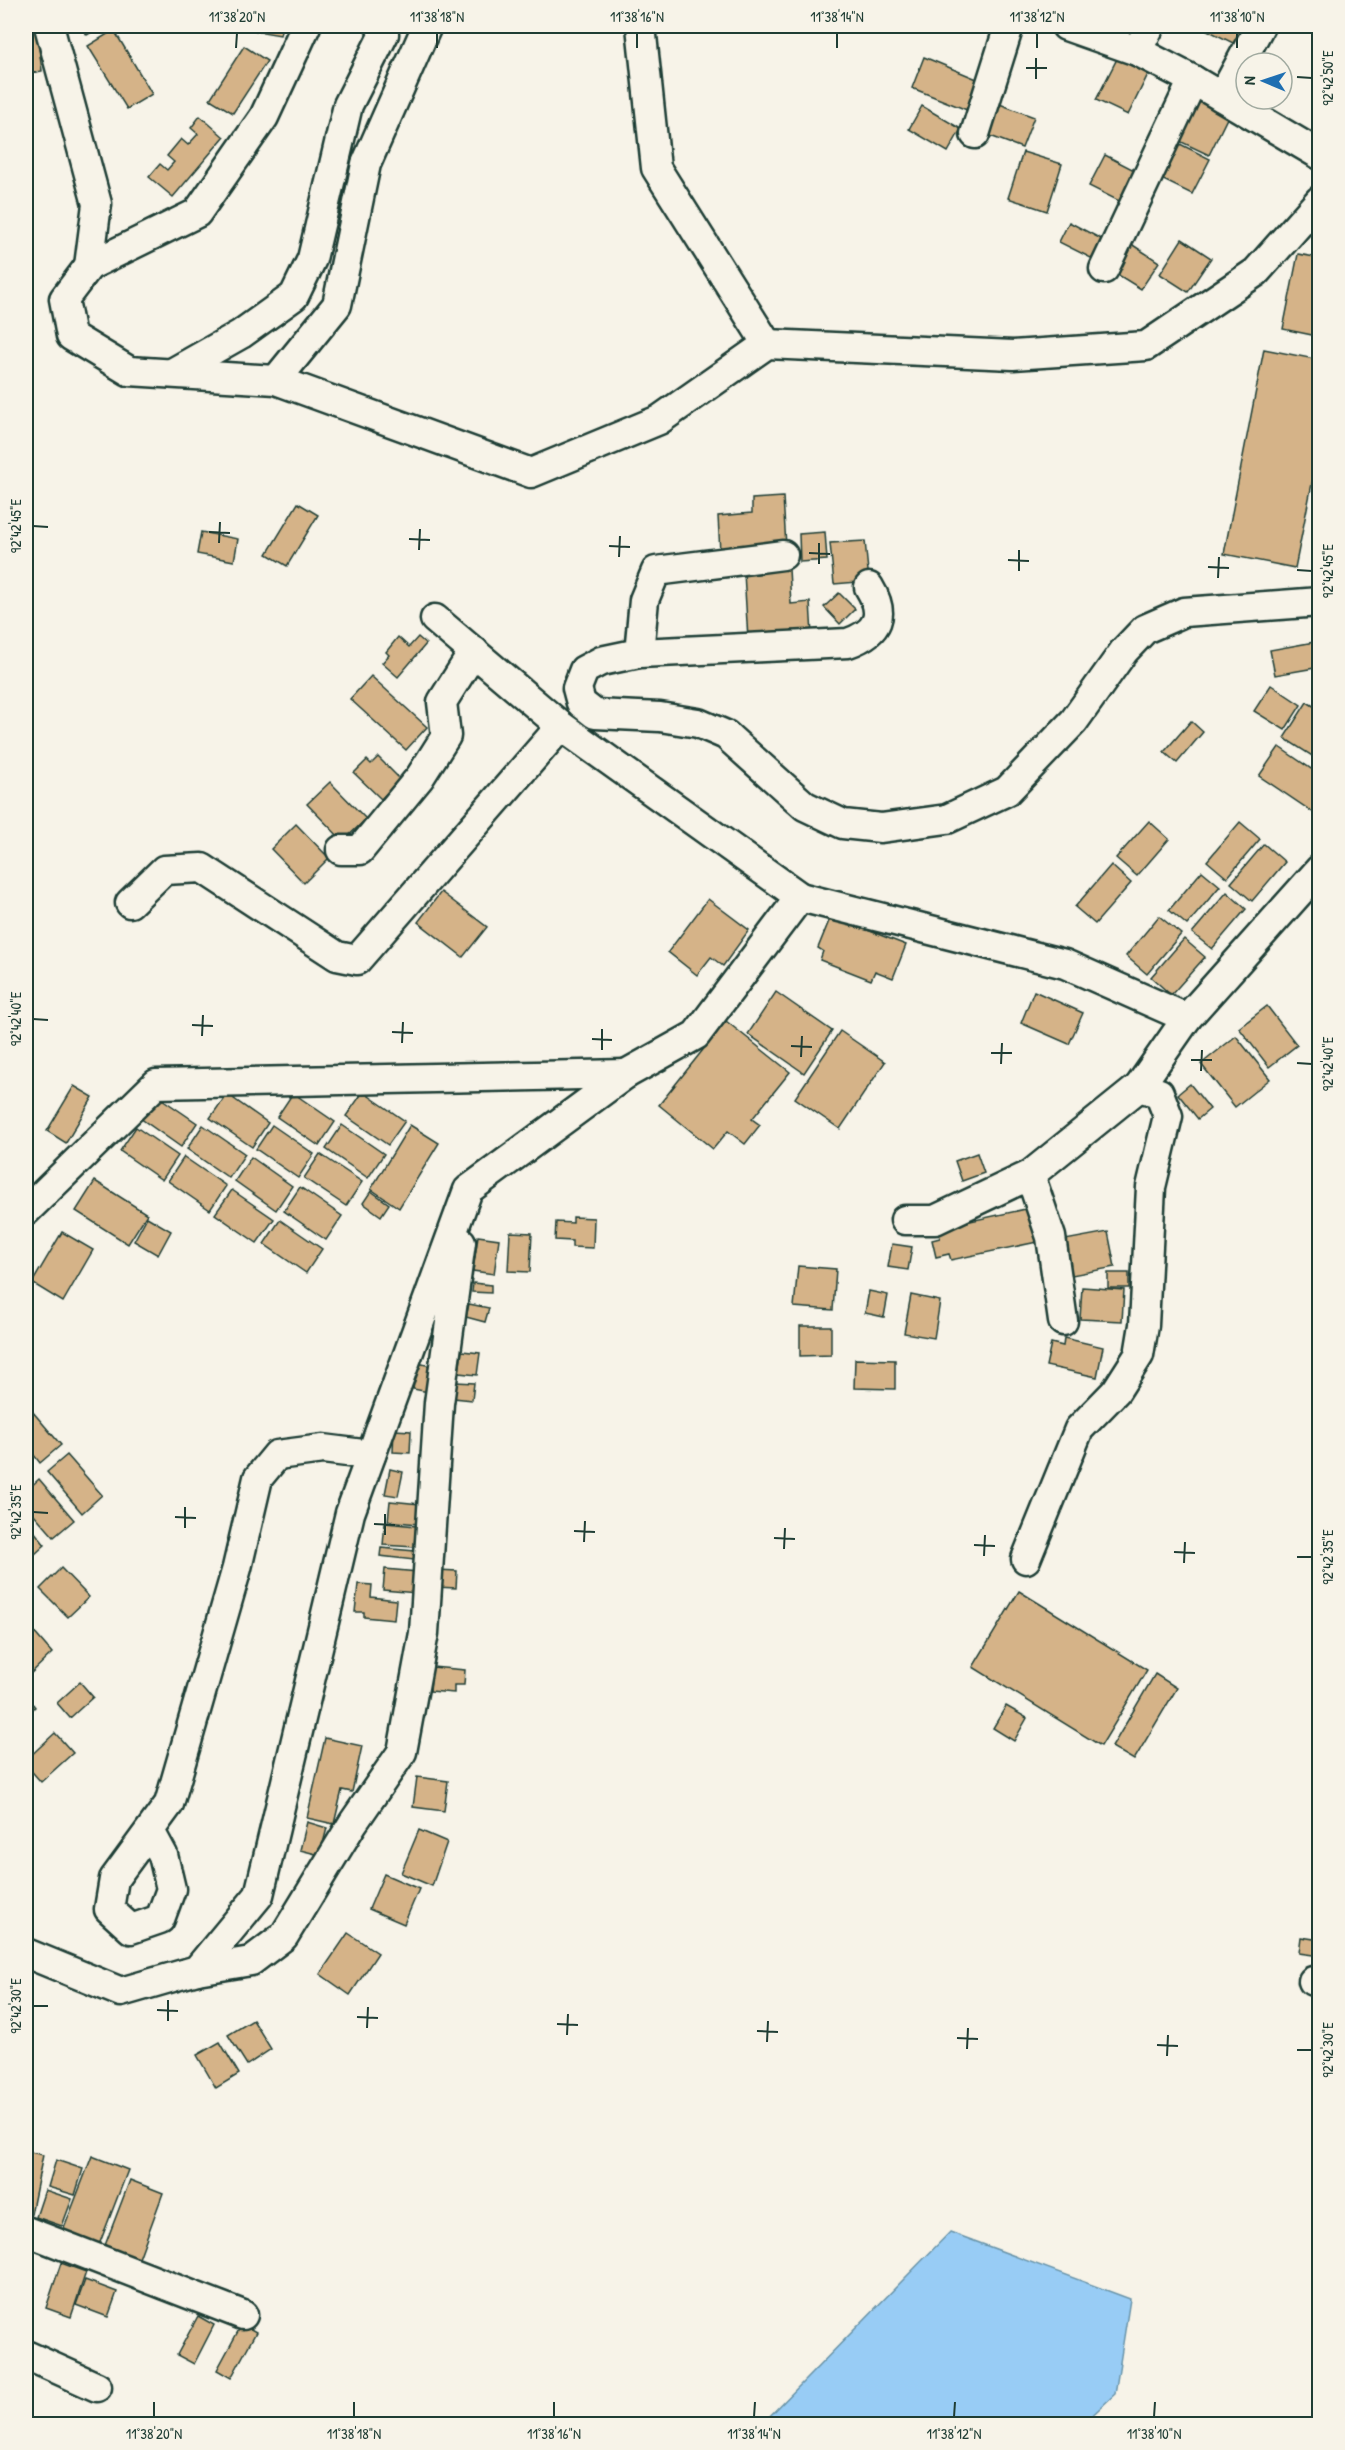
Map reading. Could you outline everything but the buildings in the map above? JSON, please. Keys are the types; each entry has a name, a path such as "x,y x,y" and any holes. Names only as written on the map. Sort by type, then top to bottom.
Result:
{"street":[{"path":"49,26 97,204 89,266"},
{"path":"306,26 264,117 197,213 89,266 64,299 71,336 129,371 276,380 531,473 659,420 767,344 1013,355 1146,346 1256,272 1320,200"},
{"path":"172,373 241,334 294,296 312,259 348,105 384,34 380,26"},
{"path":"276,380 337,305 366,164 427,26"},
{"path":"641,26 656,168 767,344"},
{"path":"975,134 1009,26"},
{"path":"1066,26 1137,51 1193,80 1320,155"},
{"path":"1137,51 1150,26"},
{"path":"1222,97 1260,26"},
{"path":"1104,268 1193,80"},
{"path":"639,653 644,600 656,571 783,555"},
{"path":"869,587 878,603 876,624 864,638 848,643 639,653 602,661 584,670 577,688 581,703 595,714 660,717 698,723 726,735 805,806 843,824 880,828 947,819 1007,791 1074,721 1124,651 1145,629 1184,612 1320,602"},
{"path":"435,619 561,726 800,897 1065,964 1187,1018"},
{"path":"340,850 360,850 420,777 446,736 442,702 474,651"},
{"path":"130,903 164,870 202,868 336,956 357,960 561,726"},
{"path":"905,1220 935,1220 1030,1174 1139,1087 1187,1018 1320,869"},
{"path":"197,1970 259,1895 350,1513 468,1190 626,1074 696,1035 800,897"},
{"path":"26,1211 156,1084 626,1074"},
{"path":"1026,1559 1079,1429 1116,1391 1139,1356 1144,1325 1151,1187 1168,1116 1159,1094 1139,1087"},
{"path":"1030,1174 1051,1237 1063,1321"},
{"path":"26,1953 121,1992 197,1970 251,1961 284,1936 353,1823 402,1752 424,1633 439,1404 468,1190"},
{"path":"150,1831 169,1804 237,1568 258,1478 277,1455 323,1449 371,1455"},
{"path":"26,2231 243,2315"},
{"path":"26,2355 97,2387"}],"water":[{"path":"950,2232 1130,2299 1115,2394 1083,2424 762,2424"}]}
